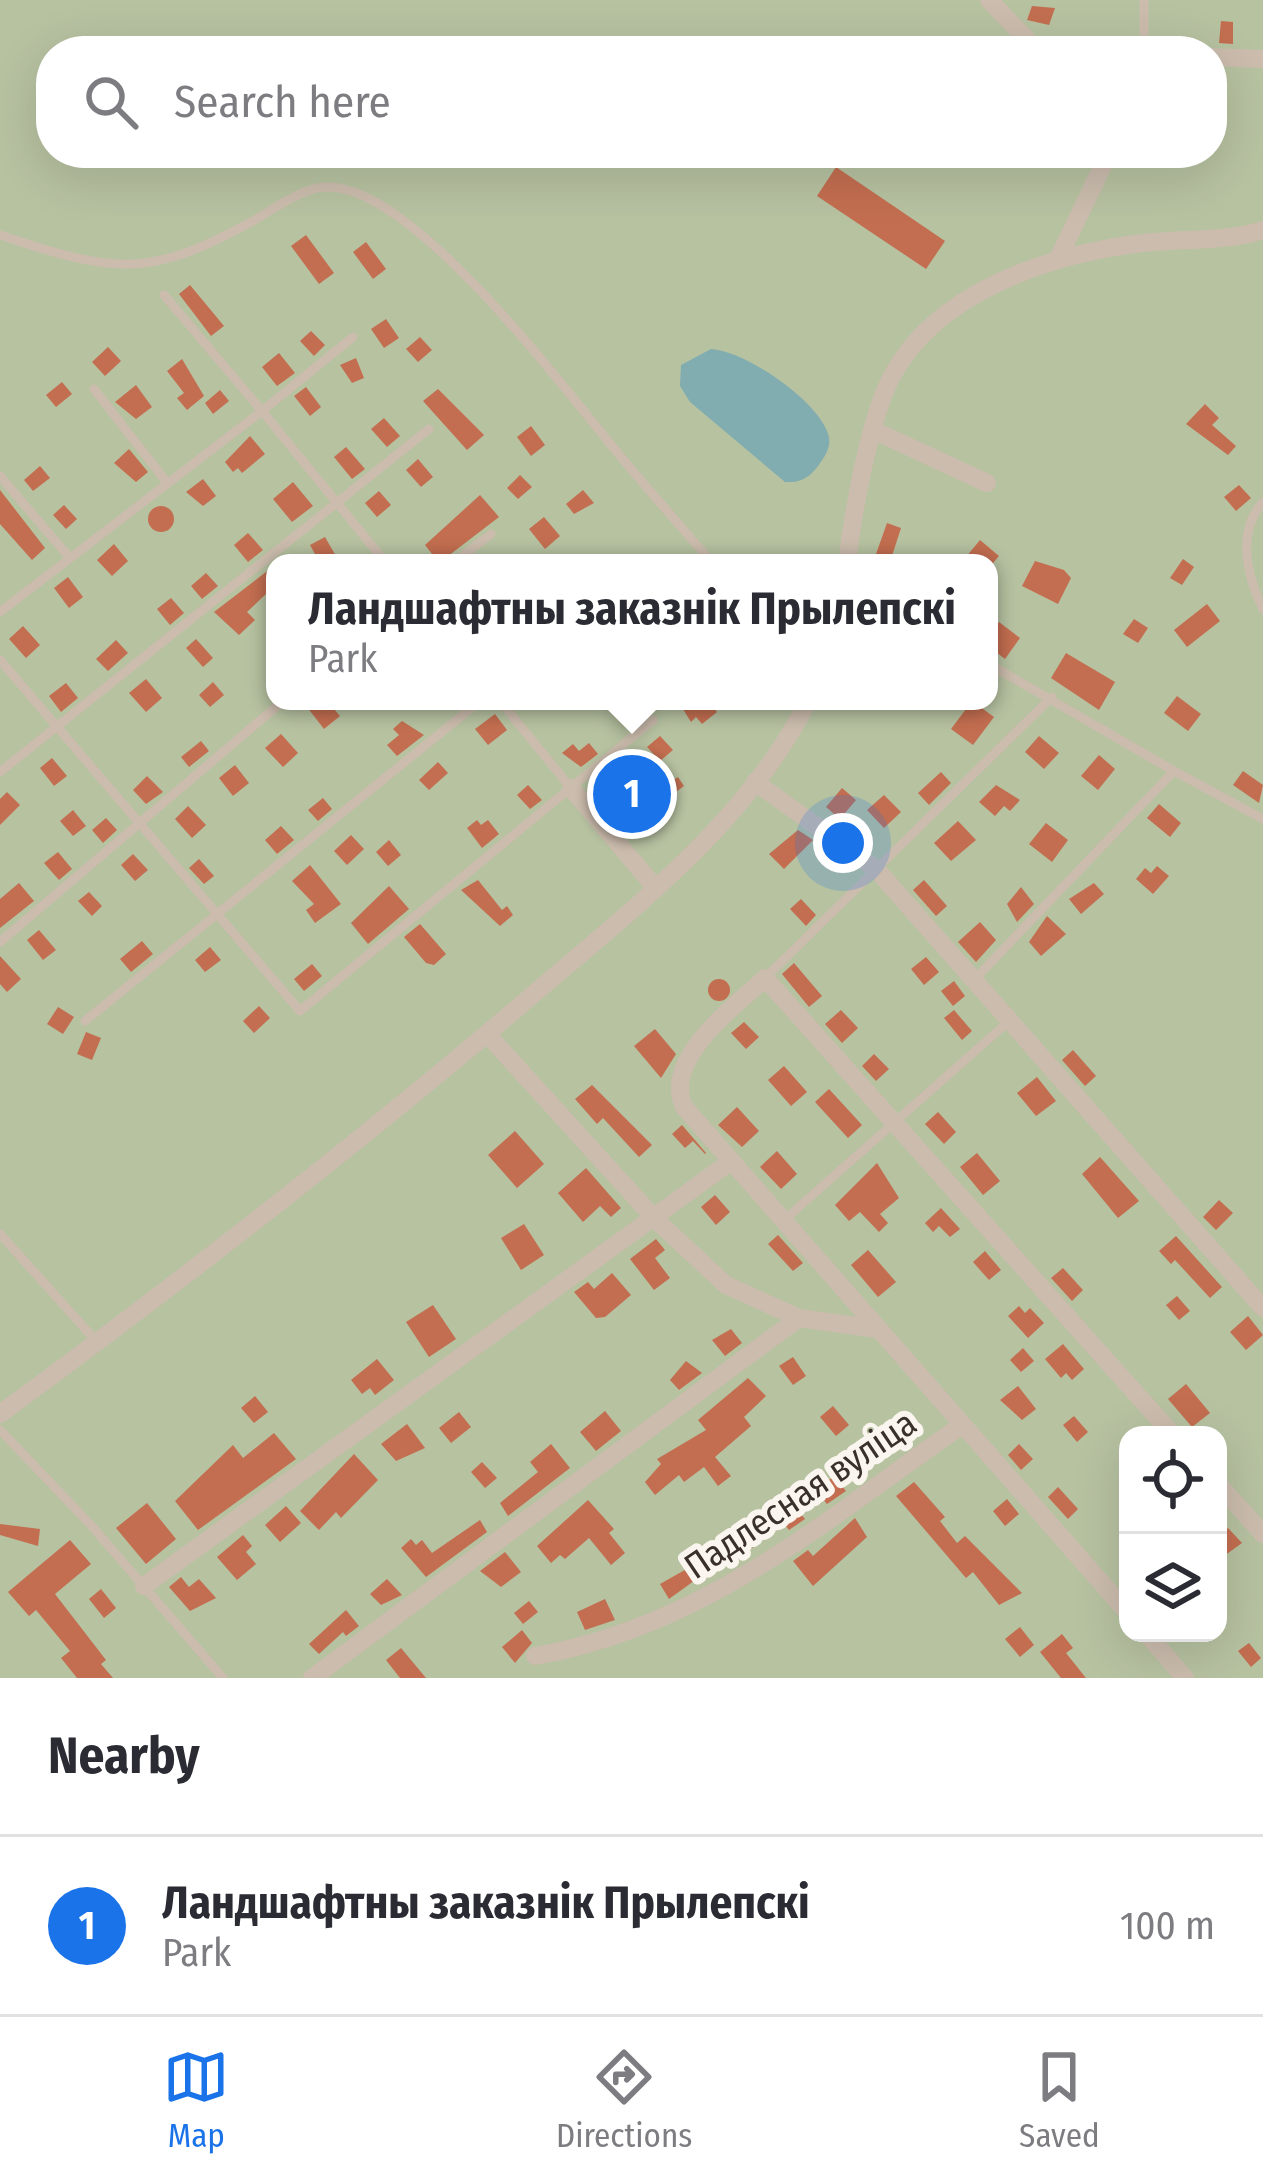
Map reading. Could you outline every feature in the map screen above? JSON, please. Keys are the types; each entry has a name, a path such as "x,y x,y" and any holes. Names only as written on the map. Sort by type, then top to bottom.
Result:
{"street":[{"path":"989,0 1024,36"},
{"path":"1227,58 1263,59"},
{"path":"1058,259 1102,168"},
{"path":"848,554 853,517 892,375 925,334 970,298 1058,259 1136,244 1263,230"},
{"path":"875,431 987,483"},
{"path":"0,1414 487,1034 655,887 755,782 802,710"},
{"path":"755,782 876,869 1263,1308"},
{"path":"571,788 655,887"},
{"path":"1119,1603 685,1107 680,1091 697,1044 765,978 1165,1426"},
{"path":"487,1034 655,1219 726,1286 800,1318 878,1329"},
{"path":"144,1586 730,1162"},
{"path":"312,1678 800,1318"},
{"name":"Падлесная вуліца","path":"535,1656 617,1638 721,1593 962,1425"},
{"path":"1227,1494 1263,1534"},
{"path":"1154,1642 1185,1678"}],"lane":[{"path":"1144,0 1144,36"},
{"path":"0,235 76,260 122,266 164,263 194,254 306,192 346,190 378,204 496,303 705,554"},
{"path":"164,295 378,554"},
{"path":"0,612 353,337"},
{"path":"94,389 165,480"},
{"path":"272,554 430,429"},
{"path":"0,476 68,557"},
{"path":"1263,502 1247,536 1247,559 1263,609"},
{"path":"465,554 491,534"},
{"path":"0,772 266,559"},
{"path":"0,660 300,1011 653,720"},
{"path":"998,669 1263,819"},
{"path":"765,978 1052,697"},
{"path":"0,942 272,710"},
{"path":"85,1021 469,710"},
{"path":"507,710 571,788"},
{"path":"973,981 1174,771"},
{"path":"783,1221 1008,1022"},
{"path":"0,1234 98,1342"},
{"path":"0,1430 223,1678"}],"green space":[{"path":"0,0 1263,0 1263,1678 0,1678"}],"water":[{"path":"711,349 759,367 794,391 820,418 829,445 808,477 785,482 690,402 680,386 681,365"}],"building":[{"path":"1032,6 1055,8 1049,25 1027,20"},
{"path":"1221,21 1233,22 1233,44 1227,44 1227,36 1220,36"},
{"path":"837,168 945,241 926,269 817,196"},
{"path":"306,235 334,273 319,284 291,246"},
{"path":"366,242 386,269 373,279 353,252"},
{"path":"190,285 224,326 211,336 179,294"},
{"path":"386,319 399,338 384,348 371,329"},
{"path":"311,331 325,345 314,356 300,341"},
{"path":"420,337 432,350 418,362 406,349"},
{"path":"108,347 121,361 105,376 92,362"},
{"path":"279,353 295,373 277,386 262,367"},
{"path":"356,358 364,378 352,383 340,365"},
{"path":"182,359 204,396 187,410 177,398 184,393 167,371"},
{"path":"62,382 72,394 56,407 46,395"},
{"path":"136,385 152,407 136,419 115,402"},
{"path":"306,387 321,407 310,416 294,396"},
{"path":"438,389 484,435 467,450 423,401"},
{"path":"220,390 229,401 213,414 205,403"},
{"path":"1205,404 1219,418 1212,425 1236,446 1228,455 1186,424"},
{"path":"384,418 400,436 387,447 371,429"},
{"path":"531,426 545,445 531,456 517,437"},
{"path":"250,436 265,454 242,473 238,468 233,472 225,462"},
{"path":"346,447 365,469 352,479 334,457"},
{"path":"129,449 148,472 136,482 114,463"},
{"path":"418,459 433,477 421,487 406,470"},
{"path":"40,466 50,478 33,491 24,480"},
{"path":"520,475 532,487 518,499 507,488"},
{"path":"203,479 216,496 203,506 186,492"},
{"path":"293,482 313,506 292,522 273,499"},
{"path":"1239,485 1251,498 1236,511 1224,497"},
{"path":"0,490 45,548 32,560 0,524"},
{"path":"583,490 594,503 574,514 566,504"},
{"path":"379,491 391,505 377,517 365,503"},
{"path":"480,495 499,517 451,554 432,554 425,545"},
{"path":"64,505 77,519 66,529 53,515"},
{"path":"161,506 174,519 161,532 148,519"},
{"path":"544,517 560,536 545,549 529,529"},
{"path":"887,523 901,528 893,554 876,554"},
{"path":"248,533 263,550 248,562 234,545"},
{"path":"325,537 335,554 315,554 310,545"},
{"path":"980,540 997,554 968,554"},
{"path":"114,544 128,561 112,576 97,560"},
{"path":"1183,559 1194,567 1182,585 1170,578"},
{"path":"1035,561 1064,570 1071,578 1058,604 1022,586"},
{"path":"266,572 266,594 247,612 255,620 239,635 214,612"},
{"path":"206,573 218,586 202,599 191,586"},
{"path":"68,577 83,597 69,608 54,588"},
{"path":"171,598 184,613 170,625 157,609"},
{"path":"1207,604 1220,621 1187,647 1174,630"},
{"path":"1134,619 1148,628 1138,643 1123,634"},
{"path":"998,623 1020,638 1005,659 998,654"},
{"path":"23,626 40,645 26,658 9,639"},
{"path":"196,639 213,658 203,667 186,648"},
{"path":"116,640 128,653 108,671 96,659"},
{"path":"1066,653 1115,682 1099,710 1051,678"},
{"path":"146,679 162,698 146,712 129,693"},
{"path":"213,682 224,695 210,707 199,695"},
{"path":"66,683 78,698 61,712 49,696"},
{"path":"1177,696 1201,714 1188,731 1164,713"},
{"path":"309,710 335,710 340,716 324,729"},
{"path":"641,710 646,714 629,728 616,714"},
{"path":"684,710 717,712 702,724 696,717 691,722"},
{"path":"965,710 984,710 994,717 973,745 951,729"},
{"path":"495,714 507,730 488,745 475,729"},
{"path":"402,721 424,735 397,756 387,745 399,735 393,729"},
{"path":"281,734 298,753 283,767 265,748"},
{"path":"660,736 673,750 660,761 647,747"},
{"path":"1039,736 1059,753 1044,769 1025,752"},
{"path":"201,741 209,751 189,767 181,757"},
{"path":"589,743 598,754 581,767 562,753 573,744 579,751"},
{"path":"1099,755 1115,769 1098,790 1081,776"},
{"path":"52,758 67,776 54,786 40,768"},
{"path":"438,762 448,773 429,790 419,780"},
{"path":"235,765 249,783 233,796 219,778"},
{"path":"1243,771 1263,785 1259,803 1233,785"},
{"path":"941,772 951,783 929,805 918,793"},
{"path":"147,776 163,792 146,804 133,790"},
{"path":"618,776 628,789 608,807 596,792"},
{"path":"678,777 684,786 662,802 657,791"},
{"path":"528,785 542,800 530,809 517,795"},
{"path":"996,785 1020,800 1010,811 1004,806 995,816 979,802"},
{"path":"842,788 856,800 840,819 826,807"},
{"path":"7,792 20,805 0,825 0,799"},
{"path":"884,795 901,812 884,828 867,810"},
{"path":"323,798 332,809 318,821 308,810"},
{"path":"1159,804 1181,823 1170,837 1147,818"},
{"path":"188,806 206,825 192,838 175,819"},
{"path":"73,810 86,826 73,836 60,821"},
{"path":"106,818 117,830 103,843 92,830"},
{"path":"477,820 481,825 488,820 499,834 482,848 467,828"},
{"path":"958,821 976,840 951,861 934,843"},
{"path":"1046,823 1068,840 1052,862 1029,844"},
{"path":"281,826 294,840 277,854 265,840"},
{"path":"798,830 813,840 784,869 769,854"},
{"path":"351,835 364,849 347,865 334,851"},
{"path":"389,840 401,855 388,866 376,852"},
{"path":"58,852 72,869 59,880 44,863"},
{"path":"133,854 148,870 135,881 121,865"},
{"path":"199,859 214,876 204,884 189,868"},
{"path":"310,865 341,904 315,923 306,910 314,904 292,881"},
{"path":"1157,866 1169,876 1153,894 1136,879 1145,868 1151,873"},
{"path":"478,880 502,910 507,906 513,915 500,926 461,890"},
{"path":"924,880 947,906 936,916 913,890"},
{"path":"19,883 34,901 0,928 0,899"},
{"path":"1094,883 1104,894 1081,914 1069,899"},
{"path":"389,886 409,909 368,944 351,923"},
{"path":"1021,887 1034,904 1017,922 1007,904"},
{"path":"89,892 102,906 92,916 78,901"},
{"path":"801,899 816,915 806,926 790,909"},
{"path":"1047,916 1066,934 1041,956 1029,942"},
{"path":"980,922 996,940 976,962 958,942"},
{"path":"420,924 446,954 434,965 426,963 404,937"},
{"path":"39,930 56,950 43,960 27,940"},
{"path":"142,941 153,954 131,972 120,959"},
{"path":"210,947 221,960 205,972 195,960"},
{"path":"0,956 21,979 7,992 0,984"},
{"path":"926,957 939,972 924,985 911,969"},
{"path":"794,963 822,996 809,1007 782,974"},
{"path":"312,964 322,976 304,991 294,979"},
{"path":"719,979 730,990 719,1001 708,990"},
{"path":"954,981 965,996 953,1006 941,991"},
{"path":"259,1006 270,1018 254,1033 243,1021"},
{"path":"58,1007 74,1017 63,1034 47,1024"},
{"path":"841,1010 858,1028 842,1043 825,1024"},
{"path":"954,1010 972,1031 962,1040 944,1018"},
{"path":"744,1022 759,1037 746,1049 731,1033"},
{"path":"655,1029 676,1054 661,1078 634,1046"},
{"path":"86,1032 101,1038 92,1060 77,1054"},
{"path":"1073,1050 1096,1076 1085,1086 1062,1060"},
{"path":"874,1054 889,1069 876,1081 862,1066"},
{"path":"784,1066 807,1092 791,1106 768,1080"},
{"path":"1037,1077 1056,1101 1036,1116 1017,1093"},
{"path":"592,1085 652,1145 639,1157 603,1118 597,1124 575,1099"},
{"path":"829,1089 862,1125 848,1138 815,1102"},
{"path":"737,1107 759,1131 742,1147 718,1125"},
{"path":"938,1112 956,1132 944,1144 925,1124"},
{"path":"682,1125 705,1154 693,1141 685,1148 672,1134"},
{"path":"515,1131 544,1164 517,1188 488,1155"},
{"path":"777,1151 797,1174 781,1189 760,1167"},
{"path":"977,1153 1000,1181 983,1195 960,1167"},
{"path":"1100,1157 1139,1201 1118,1218 1082,1174"},
{"path":"877,1163 899,1198 880,1214 888,1223 879,1232 860,1212 849,1221 835,1205"},
{"path":"586,1168 621,1208 611,1217 600,1206 583,1222 558,1193"},
{"path":"715,1195 730,1212 716,1225 701,1207"},
{"path":"1219,1200 1233,1213 1216,1230 1203,1217"},
{"path":"941,1208 960,1229 950,1237 939,1226 933,1232 925,1223"},
{"path":"524,1224 544,1255 521,1270 501,1238"},
{"path":"778,1235 803,1263 793,1271 768,1244"},
{"path":"1176,1236 1222,1287 1210,1298 1175,1260 1171,1264 1159,1251"},
{"path":"656,1239 665,1250 655,1258 670,1278 654,1290 630,1259"},
{"path":"868,1250 896,1282 878,1297 851,1265"},
{"path":"985,1251 1001,1270 989,1280 973,1262"},
{"path":"1063,1268 1083,1290 1072,1301 1051,1278"},
{"path":"612,1273 631,1295 605,1317 596,1318 574,1292 588,1282 594,1289"},
{"path":"1177,1296 1190,1311 1179,1320 1166,1305"},
{"path":"433,1305 456,1339 429,1357 406,1322"},
{"path":"1019,1306 1025,1313 1030,1308 1044,1323 1028,1338 1008,1316"},
{"path":"1248,1316 1263,1335 1246,1350 1230,1332"},
{"path":"731,1329 742,1343 725,1356 712,1340"},
{"path":"1063,1344 1084,1369 1072,1380 1066,1373 1061,1378 1045,1359"},
{"path":"1023,1348 1034,1361 1021,1372 1010,1360"},
{"path":"793,1357 806,1376 793,1385 779,1366"},
{"path":"377,1359 394,1380 375,1395 370,1388 362,1394 351,1380"},
{"path":"686,1361 702,1373 679,1390 670,1380"},
{"path":"748,1378 766,1396 744,1417 751,1426 715,1457 731,1476 718,1486 704,1467 684,1482 679,1475 655,1495 645,1482 661,1464 657,1459 706,1430 698,1420"},
{"path":"1186,1384 1210,1413 1191,1426 1168,1399"},
{"path":"1018,1386 1036,1409 1022,1420 1000,1400"},
{"path":"255,1396 268,1412 254,1423 241,1408"},
{"path":"833,1406 849,1425 836,1436 820,1417"},
{"path":"605,1411 621,1431 596,1451 580,1432"},
{"path":"459,1412 471,1427 451,1443 439,1428"},
{"path":"1074,1416 1088,1432 1077,1442 1063,1425"},
{"path":"407,1424 425,1448 396,1461 381,1444"},
{"path":"274,1433 296,1459 198,1530 175,1501 233,1445 243,1458"},
{"path":"551,1444 570,1468 508,1516 500,1503 538,1472 530,1462"},
{"path":"1019,1444 1033,1459 1021,1470 1008,1455"},
{"path":"354,1454 378,1480 341,1518 336,1512 319,1530 300,1511"},
{"path":"482,1462 497,1478 485,1488 471,1472"},
{"path":"834,1476 846,1491 827,1504 816,1491"},
{"path":"914,1482 945,1517 940,1521 957,1543 965,1536 1022,1593 999,1605 973,1572 966,1578 896,1496"},
{"path":"1058,1487 1078,1509 1068,1519 1048,1497"},
{"path":"1007,1499 1019,1514 1005,1526 993,1511"},
{"path":"588,1500 614,1529 609,1533 625,1553 611,1565 589,1538 565,1559 560,1555 551,1563 537,1546"},
{"path":"791,1502 805,1519 789,1530 776,1514"},
{"path":"147,1503 176,1539 146,1564 116,1528"},
{"path":"286,1506 301,1523 280,1542 265,1525"},
{"path":"855,1518 867,1537 813,1586 793,1561 808,1550 813,1556"},
{"path":"480,1520 487,1532 426,1577 401,1548 411,1539 416,1545 422,1540 432,1553"},
{"path":"0,1524 40,1529 38,1546 0,1535"},
{"path":"750,1525 762,1540 743,1555 732,1540"},
{"path":"1227,1529 1242,1543 1227,1554 1227,1534"},
{"path":"243,1535 252,1546 246,1552 256,1564 237,1580 217,1557"},
{"path":"70,1540 91,1564 55,1594 106,1660 101,1664 113,1678 77,1678 61,1658 70,1651 36,1610 29,1616 8,1592"},
{"path":"505,1552 521,1572 501,1587 480,1571"},
{"path":"699,1562 705,1573 669,1599 660,1584"},
{"path":"181,1577 189,1587 199,1579 216,1598 190,1611 169,1587"},
{"path":"387,1579 402,1595 381,1605 370,1594"},
{"path":"101,1589 116,1608 104,1618 89,1599"},
{"path":"605,1599 615,1620 585,1630 577,1612"},
{"path":"529,1601 538,1612 523,1624 514,1613"},
{"path":"346,1610 359,1626 346,1636 343,1632 319,1654 309,1644"},
{"path":"1020,1627 1034,1645 1020,1657 1005,1639"},
{"path":"522,1630 532,1643 515,1663 502,1647"},
{"path":"1062,1634 1073,1648 1066,1653 1086,1678 1061,1678 1040,1652"},
{"path":"1249,1643 1261,1658 1251,1667 1238,1651"},
{"path":"401,1648 426,1678 400,1678 386,1660"}],"place":[{"name":"Ландшафтны заказнік Прылепскі","path":"632,794"}]}
